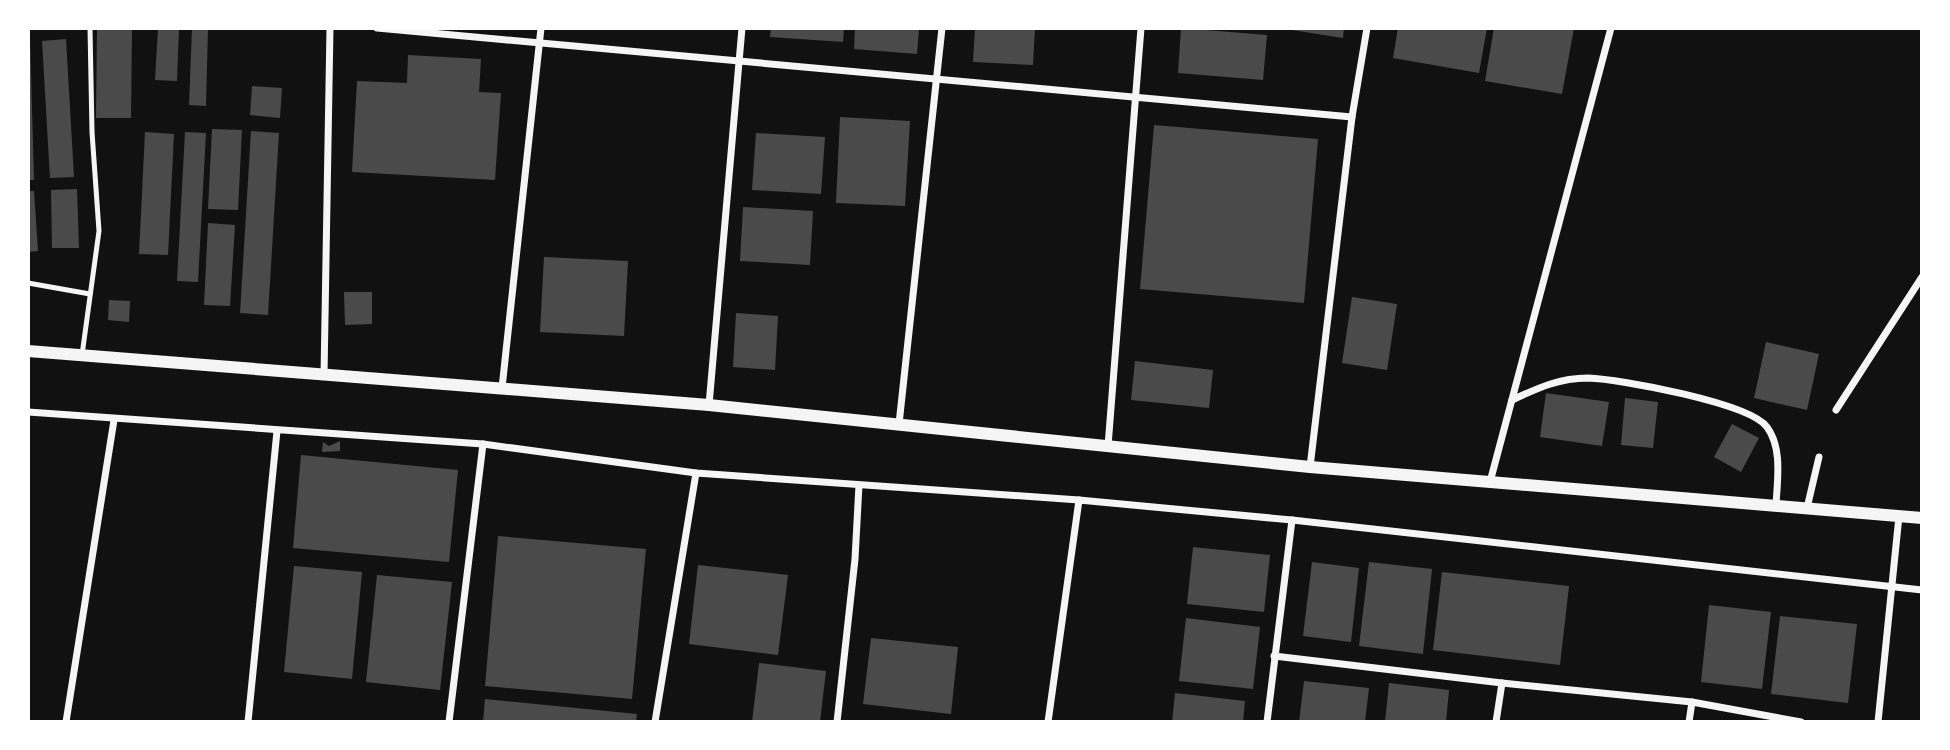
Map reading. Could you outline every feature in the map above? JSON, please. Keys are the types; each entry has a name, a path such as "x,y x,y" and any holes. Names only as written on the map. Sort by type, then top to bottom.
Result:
{"street":[{"path":"324,376 330,28"},
{"path":"377,28 1352,117"},
{"path":"502,388 541,28"},
{"path":"709,405 743,28"},
{"path":"899,424 942,28"},
{"path":"1108,446 1141,28"},
{"path":"1310,467 1352,117 1367,28"},
{"path":"1490,482 1611,28"},
{"path":"1836,410 1922,277"},
{"path":"28,351 709,405 1310,467 1922,518"},
{"path":"1512,400 1550,382 1588,378 1699,398 1754,416 1766,425 1774,440 1777,457 1776,506"},
{"path":"28,412 483,444 696,473 1079,500 1292,520 1922,590"},
{"path":"66,722 114,420"},
{"path":"248,722 276,431"},
{"path":"449,722 483,444"},
{"path":"1807,508 1819,457"},
{"path":"655,722 696,473"},
{"path":"837,722 855,559 859,485"},
{"path":"1048,722 1079,500"},
{"path":"1878,722 1899,515"},
{"path":"1267,722 1292,520"},
{"path":"1275,656 1692,702 1801,722"},
{"path":"1496,722 1502,683"},
{"path":"1689,722 1692,702"}],"lane":[{"path":"82,355 99,231 92,132 90,28"},
{"path":"28,283 90,294"}],"building":[{"path":"97,28 132,28 131,118 96,118"},
{"path":"158,28 179,28 177,81 155,80"},
{"path":"192,28 208,28 206,106 189,105"},
{"path":"771,28 844,28 843,42 770,37"},
{"path":"855,28 919,28 917,54 854,49"},
{"path":"975,28 1035,28 1033,65 973,62"},
{"path":"1181,28 1267,35 1263,80 1178,73"},
{"path":"1279,28 1344,28 1343,38"},
{"path":"1398,28 1487,28 1479,73 1393,58"},
{"path":"1494,28 1574,28 1562,94 1485,81"},
{"path":"30,36 34,180 28,180"},
{"path":"66,39 74,177 50,178 42,41"},
{"path":"408,55 481,59 479,92 501,93 495,180 352,172 357,81 407,83"},
{"path":"252,86 282,88 280,118 250,115"},
{"path":"840,117 910,121 905,206 836,203"},
{"path":"1154,125 1318,139 1304,303 1140,289"},
{"path":"212,129 242,130 238,210 208,209"},
{"path":"251,131 279,133 268,315 240,313"},
{"path":"145,132 174,134 168,255 139,254"},
{"path":"185,132 206,133 198,282 177,281"},
{"path":"756,133 825,137 821,194 752,190"},
{"path":"77,189 79,248 52,248 51,190"},
{"path":"28,191 34,191 38,251 28,252"},
{"path":"743,207 813,211 810,265 740,261"},
{"path":"208,223 235,225 230,306 204,305"},
{"path":"544,257 628,261 624,336 540,332"},
{"path":"344,292 372,292 372,324 345,325"},
{"path":"1352,297 1397,304 1387,370 1342,363"},
{"path":"109,300 130,301 129,322 108,320"},
{"path":"736,313 778,316 775,370 733,367"},
{"path":"1766,342 1819,354 1807,410 1754,398"},
{"path":"1135,361 1213,370 1209,408 1131,400"},
{"path":"1546,393 1609,402 1602,446 1540,437"},
{"path":"1625,398 1658,402 1653,448 1621,445"},
{"path":"1732,424 1759,438 1741,472 1714,457"},
{"path":"340,441 340,451 322,452 323,442 329,446"},
{"path":"301,455 458,470 449,562 293,548"},
{"path":"498,536 646,549 632,699 485,686"},
{"path":"1193,547 1270,555 1264,612 1187,604"},
{"path":"1312,562 1359,568 1351,642 1303,636"},
{"path":"1369,562 1432,569 1423,654 1359,646"},
{"path":"698,565 788,575 778,655 689,644"},
{"path":"294,566 362,572 352,679 284,672"},
{"path":"1442,572 1569,586 1560,665 1433,650"},
{"path":"377,575 452,582 440,690 366,682"},
{"path":"1709,605 1771,612 1762,689 1701,682"},
{"path":"1780,616 1857,624 1848,703 1771,694"},
{"path":"1186,618 1260,627 1253,689 1179,681"},
{"path":"871,638 958,647 951,714 863,704"},
{"path":"759,663 826,671 820,722 752,722"},
{"path":"1304,681 1369,688 1365,722 1299,722"},
{"path":"1389,683 1449,690 1446,722 1385,722"},
{"path":"1175,693 1245,701 1243,722 1172,722"},
{"path":"485,699 637,714 636,722 483,722"}]}
